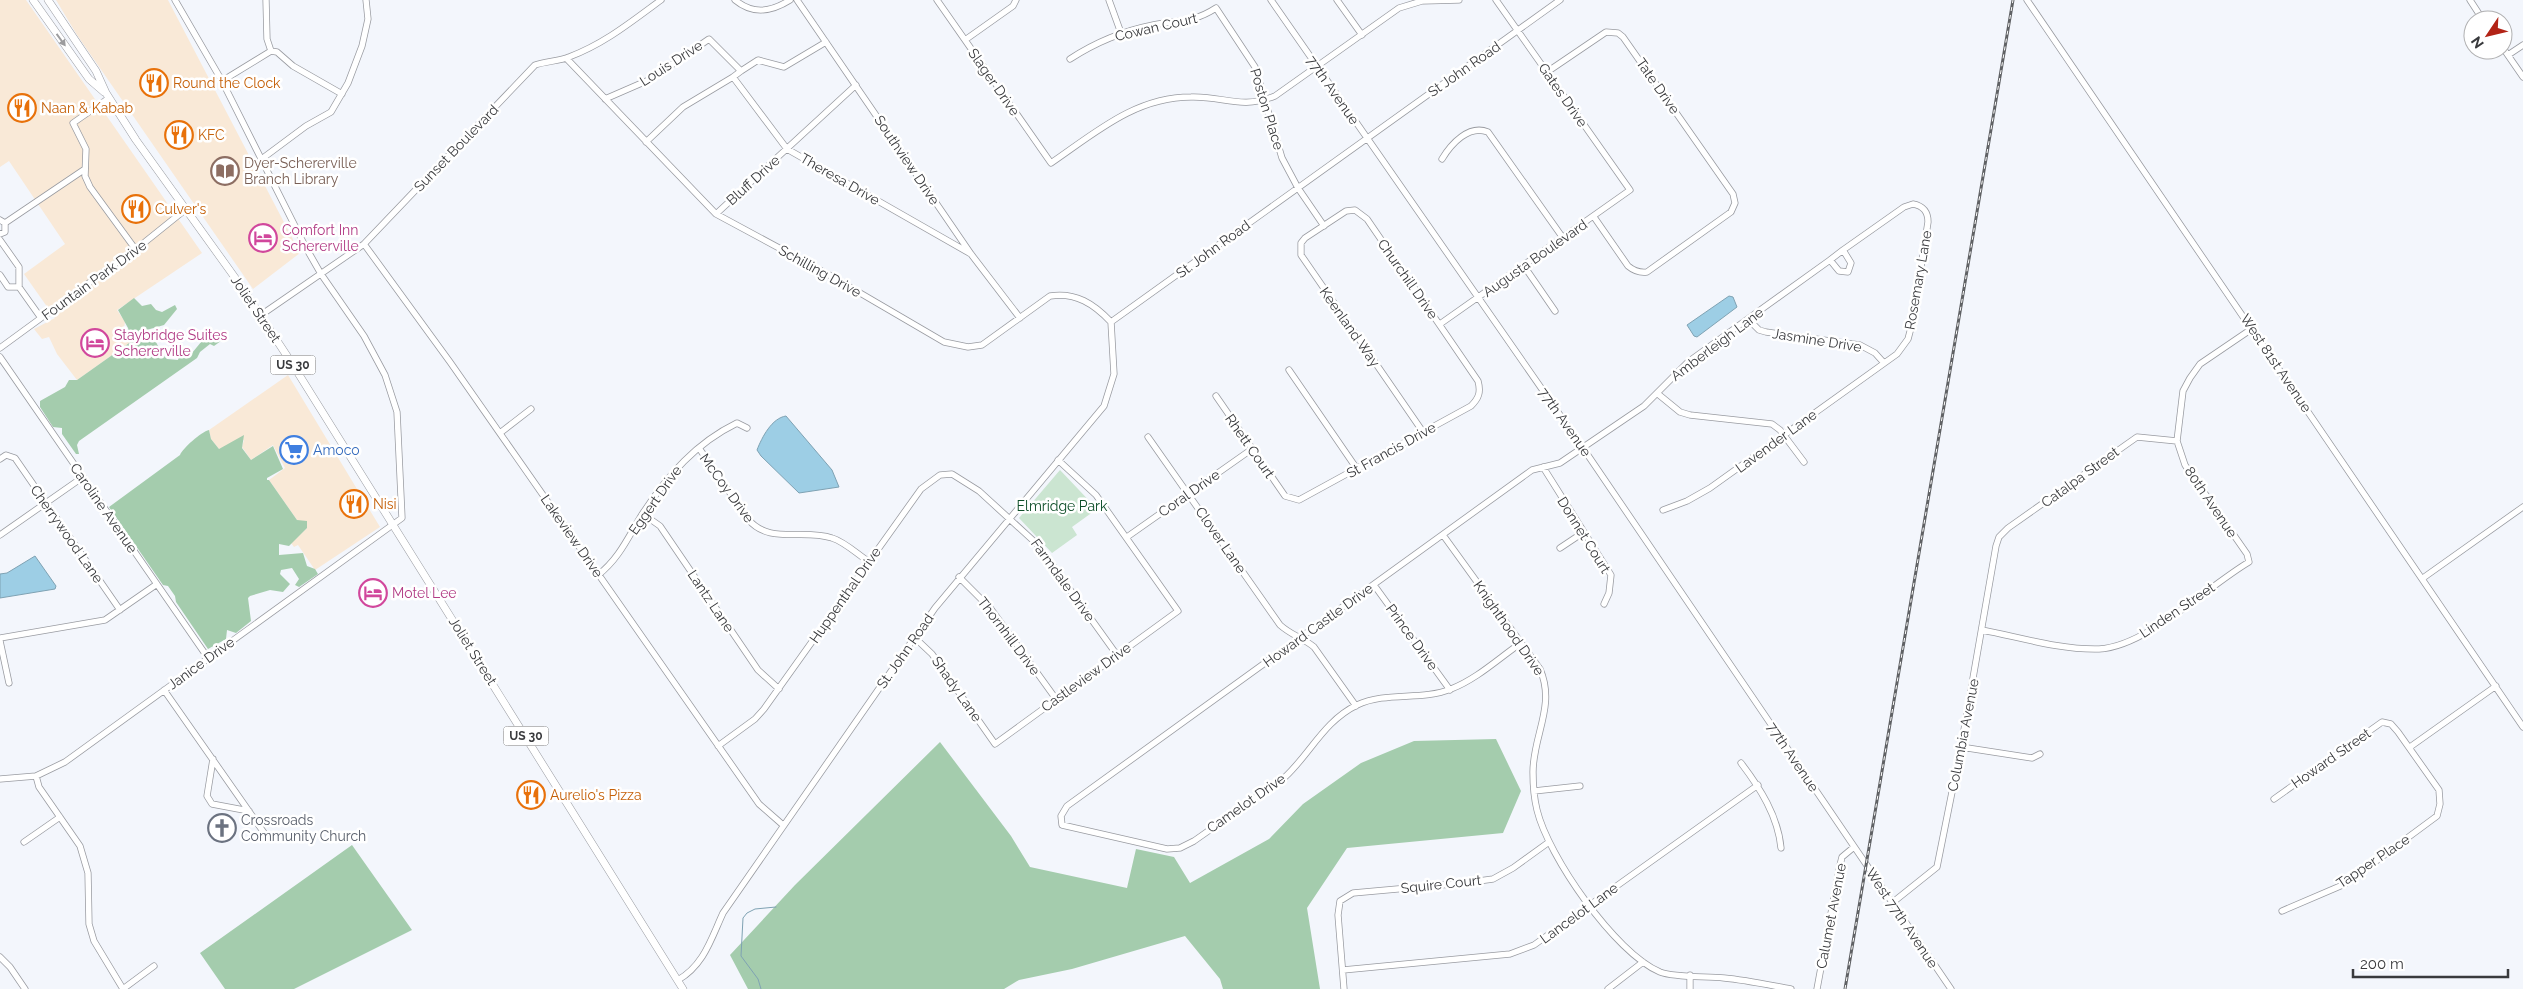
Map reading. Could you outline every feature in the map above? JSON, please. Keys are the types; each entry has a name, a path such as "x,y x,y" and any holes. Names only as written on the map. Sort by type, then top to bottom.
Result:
{"main road":[{"name":"US 30","path":"33,0 89,79 107,96"},
{"name":"US 30","path":"48,0 96,70 107,96"},
{"name":"Joliet Street","path":"107,96 261,315 683,989"}],"street":[{"path":"175,0 222,80 263,158 305,246 321,274 364,336 385,376 397,412 402,514 394,526"},
{"path":"266,0 267,39 271,51"},
{"path":"263,158 306,126 331,112 342,94 362,46 368,19 366,0"},
{"name":"Sunset Boulevard","path":"261,315 364,244 535,65 551,59 567,58 614,35 661,0"},
{"path":"735,0 753,10 768,10 790,0"},
{"name":"Southview Drive","path":"796,0 971,254 1020,318"},
{"name":"Slager Drive","path":"937,0 1051,163 1121,116 1159,100 1193,97 1241,104 1264,100"},
{"path":"965,40 1013,6 1016,0"},
{"path":"1109,0 1120,33"},
{"name":"77th Avenue","path":"1271,0 1583,448 1854,847"},
{"path":"1337,0 1362,35"},
{"path":"1264,100 1286,89 1411,3 1459,0"},
{"name":"Gates Drive","path":"1496,0 1630,190"},
{"name":"St John Road","path":"1298,188 1560,0"},
{"name":"West 81st Avenue","path":"2026,0 2253,328 2523,727"},
{"name":"Cowan Court","path":"1070,58 1120,33 1153,25 1194,20 1216,8"},
{"name":"Poston Place","path":"1216,8 1249,55 1255,67 1282,158 1298,188 1324,226"},
{"name":"Tate Drive","path":"1547,72 1606,32 1618,33 1623,37 1733,194 1735,203 1732,212 1647,272 1633,270 1628,266 1594,217"},
{"name":"Louis Drive","path":"605,99 651,79 709,39 740,71"},
{"path":"646,142 683,107 758,60 784,68 826,42"},
{"path":"222,80 271,51 277,52 293,66 342,94"},
{"name":"Schilling Drive","path":"567,58 716,214 831,276 944,342 968,347 982,345 1050,296 1073,297 1092,304 1111,322"},
{"path":"2511,60 2523,78"},
{"name":"Theresa Drive","path":"733,77 787,149 971,254"},
{"name":"Bluff Drive","path":"716,214 856,85"},
{"path":"107,96 73,123 84,140 86,149 85,176 90,187 136,250"},
{"path":"89,112 101,108 117,110"},
{"path":"1442,159 1450,146 1471,131 1488,132 1563,238"},
{"path":"0,234 6,230 3,222 85,169"},
{"name":"St. John Road","path":"678,980 692,971 705,954 723,913 914,637 959,577 1104,406 1114,374 1111,322 1298,188"},
{"name":"Augusta Boulevard","path":"1440,324 1630,190"},
{"name":"Rosemary Lane","path":"1884,364 1897,354 1908,339 1928,222 1926,212 1919,206 1913,204 1904,207"},
{"name":"Amberleigh Lane","path":"1583,448 1644,406 1658,394 1681,368 1904,207"},
{"name":"Fountain Park Drive","path":"0,348 136,250 186,210"},
{"name":"Churchill Drive","path":"1324,226 1346,211 1356,210 1362,213 1478,381"},
{"name":"Keenland Way","path":"1324,226 1305,238 1301,244 1301,255 1423,432"},
{"path":"0,240 19,267 19,287 41,318"},
{"name":"Lakeview Drive","path":"364,244 500,432 759,804 783,825"},
{"path":"1830,260 1839,271 1848,272 1851,263 1843,250"},
{"path":"1524,266 1555,311"},
{"path":"0,275 8,286 19,287"},
{"name":"Jasmine Drive","path":"1748,319 1759,330 1766,332 1860,345 1875,353 1884,364"},
{"path":"2177,441 2183,391 2190,378 2200,364 2253,328"},
{"name":"Caroline Avenue","path":"0,357 208,658"},
{"name":"Lavender Lane","path":"1663,510 1704,492 1884,364"},
{"path":"1289,370 1357,469"},
{"name":"St Francis Drive","path":"1285,496 1299,500 1471,406 1480,395 1478,381"},
{"path":"1658,394 1680,412 1690,415 1772,424 1784,435 1804,462"},
{"name":"Rhett Court","path":"1216,396 1285,496"},
{"path":"500,432 531,409"},
{"name":"Eggert Drive","path":"598,574 613,562 671,474 699,448 737,423 747,428"},
{"name":"Clover Lane","path":"1148,437 1280,625 1292,636 1314,647 1356,706"},
{"name":"Catalpa Street","path":"1996,546 1999,537 2008,528 2137,437 2177,441"},
{"name":"80th Avenue","path":"2177,441 2185,465 2247,554 2250,562"},
{"name":"McCoy Drive","path":"699,448 757,529 776,535 814,534 834,538 868,562"},
{"name":"Howard Castle Drive","path":"1061,816 1068,806 1532,470 1560,463 1583,448"},
{"name":"Coral Drive","path":"1127,537 1252,450"},
{"name":"Cherrywood Lane","path":"0,459 6,455 15,458 120,610"},
{"path":"1058,460 1096,495 1127,537"},
{"name":"Donnet Court","path":"1543,467 1611,574 1609,593 1604,604"},
{"name":"Huppenthal Drive","path":"718,746 755,719 779,689 921,489 940,475 952,474 979,491"},
{"path":"0,535 83,477"},
{"name":"Farmdale Drive","path":"979,491 1009,517 1044,552 1117,655"},
{"path":"2423,578 2523,507"},
{"name":"Lantz Lane","path":"643,514 660,526 758,670 779,689"},
{"name":"Janice Drive","path":"0,779 36,776 65,762 394,526"},
{"path":"1560,548 1584,532"},
{"name":"Knighthood Drive","path":"1443,534 1540,669 1546,683 1547,696 1536,744 1533,771 1537,810 1549,842 1563,867 1609,932 1643,962 1661,973 1690,975 1791,989"},
{"name":"Castleview Drive","path":"995,744 1178,611 1127,537"},
{"name":"Columbia Avenue","path":"1892,903 1937,867 1961,747 1996,546"},
{"name":"Linden Street","path":"1982,630 2079,648 2101,649 2142,636 2250,562"},
{"name":"Thornhill Drive","path":"959,577 991,609 1056,699"},
{"path":"9,683 0,640 97,623 105,620 157,584"},
{"name":"Prince Drive","path":"1374,585 1450,690"},
{"name":"Shady Lane","path":"914,637 932,654 995,744"},
{"name":"Camelot Drive","path":"1061,816 1062,825 1068,827 1167,849 1180,848 1194,841 1284,777 1336,719 1356,706 1374,699 1425,695 1450,690 1480,672 1521,643"},
{"path":"2410,747 2496,686"},
{"path":"164,690 267,837"},
{"name":"Howard Street","path":"2274,799 2382,722 2391,724 2410,747 2439,790"},
{"path":"1961,747 2032,758 2040,754"},
{"path":"213,759 207,796 209,801 212,804 249,811"},
{"path":"1741,763 1758,785 1779,831 1781,848"},
{"path":"36,776 39,787 80,846 86,860 89,924 94,941 123,989 154,966"},
{"name":"Lancelot Lane","path":"1343,970 1510,954 1534,945 1758,785"},
{"path":"1534,791 1580,786"},
{"name":"Tapper Place","path":"2282,911 2345,884 2425,826 2437,816 2440,804 2439,790"},
{"path":"24,842 60,817"},
{"name":"Squire Court","path":"1343,970 1338,914 1340,901 1353,893 1464,884 1493,879 1513,868 1549,842"},
{"name":"West 77th Avenue","path":"1854,847 1951,989"},
{"name":"Calumet Avenue","path":"1817,989 1842,857 1854,847"},
{"path":"0,957 10,967 25,989"},
{"path":"1608,989 1643,962"},
{"path":"1343,970 1344,989"},
{"path":"1690,975 1690,989"}],"shaded area":[{"path":"0,0 26,0 202,253 117,310 125,322 124,328 132,341 77,380 57,354 49,337 42,339 34,329 55,318 24,274 65,244 9,161 0,167"},
{"path":"56,0 168,0 300,253 253,289 77,35"},
{"path":"288,375 380,527 315,570 298,545 294,547 291,543 307,528 297,520 269,480 285,468 273,445 251,460 242,447 244,440 219,449 211,439 209,430"}],"green space":[{"path":"134,298 142,306 151,304 156,310 162,312 175,305 177,309 164,325 143,331 144,335 156,342 167,359 178,360 179,355 186,351 192,353 211,330 225,334 225,338 214,346 210,344 200,352 197,358 79,441 77,445 79,454 76,454 62,434 62,428 53,427 40,407 40,401 65,387 69,380 77,380 132,341 128,328 118,310"},
{"path":"209,430 211,439 219,449 244,435 242,448 251,460 273,446 283,469 267,478 267,480 269,480 297,520 307,521 307,528 289,546 279,544 279,555 303,553 307,566 315,569 318,574 299,587 295,585 299,579 292,568 281,570 280,574 290,584 283,592 270,590 250,596 248,598 251,621 236,633 227,630 226,639 208,649 176,602 175,596 168,586 163,585 109,507 180,455 193,441"},
{"name":"Elmridge Park","path":"1060,470 1097,509 1072,527 1077,535 1052,553 1019,518"},
{"path":"1496,739 1521,791 1503,833 1347,848 1307,908 1320,989 1223,989 1220,979 1185,936 1072,969 1019,980 1004,989 748,989 730,955 795,885 940,742 1011,836 1030,867 1127,888 1136,849 1174,857 1190,883 1269,839 1303,804 1361,763 1414,741"},
{"path":"352,845 412,930 294,989 225,989 200,953"}],"water":[{"path":"1729,296 1733,297 1737,307 1697,337 1694,336 1687,325"},
{"path":"786,416 832,470 839,487 799,493 761,456 757,450 765,434 776,420"},
{"path":"35,556 56,586 55,589 0,598 0,574 7,573"}],"waterway":[{"path":"761,989 758,979 741,956 743,918 747,913 755,909 776,907"}],"railway":[{"path":"1845,989 2013,0"}],"place":[{"name":"Round the Clock","path":"154,83"},
{"name":"Naan & Kabab","path":"22,108"},
{"name":"KFC","path":"179,135"},
{"name":"Dyer-Schererville Branch Library","path":"225,171"},
{"name":"Culver's","path":"136,209"},
{"name":"Comfort Inn Schererville","path":"263,238"},
{"name":"Staybridge Suites Schererville","path":"95,343"},
{"name":"Amoco","path":"294,450"},
{"name":"Nisi","path":"354,504"},
{"name":"Motel Lee","path":"373,593"},
{"name":"Aurelio's Pizza","path":"531,795"},
{"name":"Crossroads Community Church","path":"222,828"}]}
